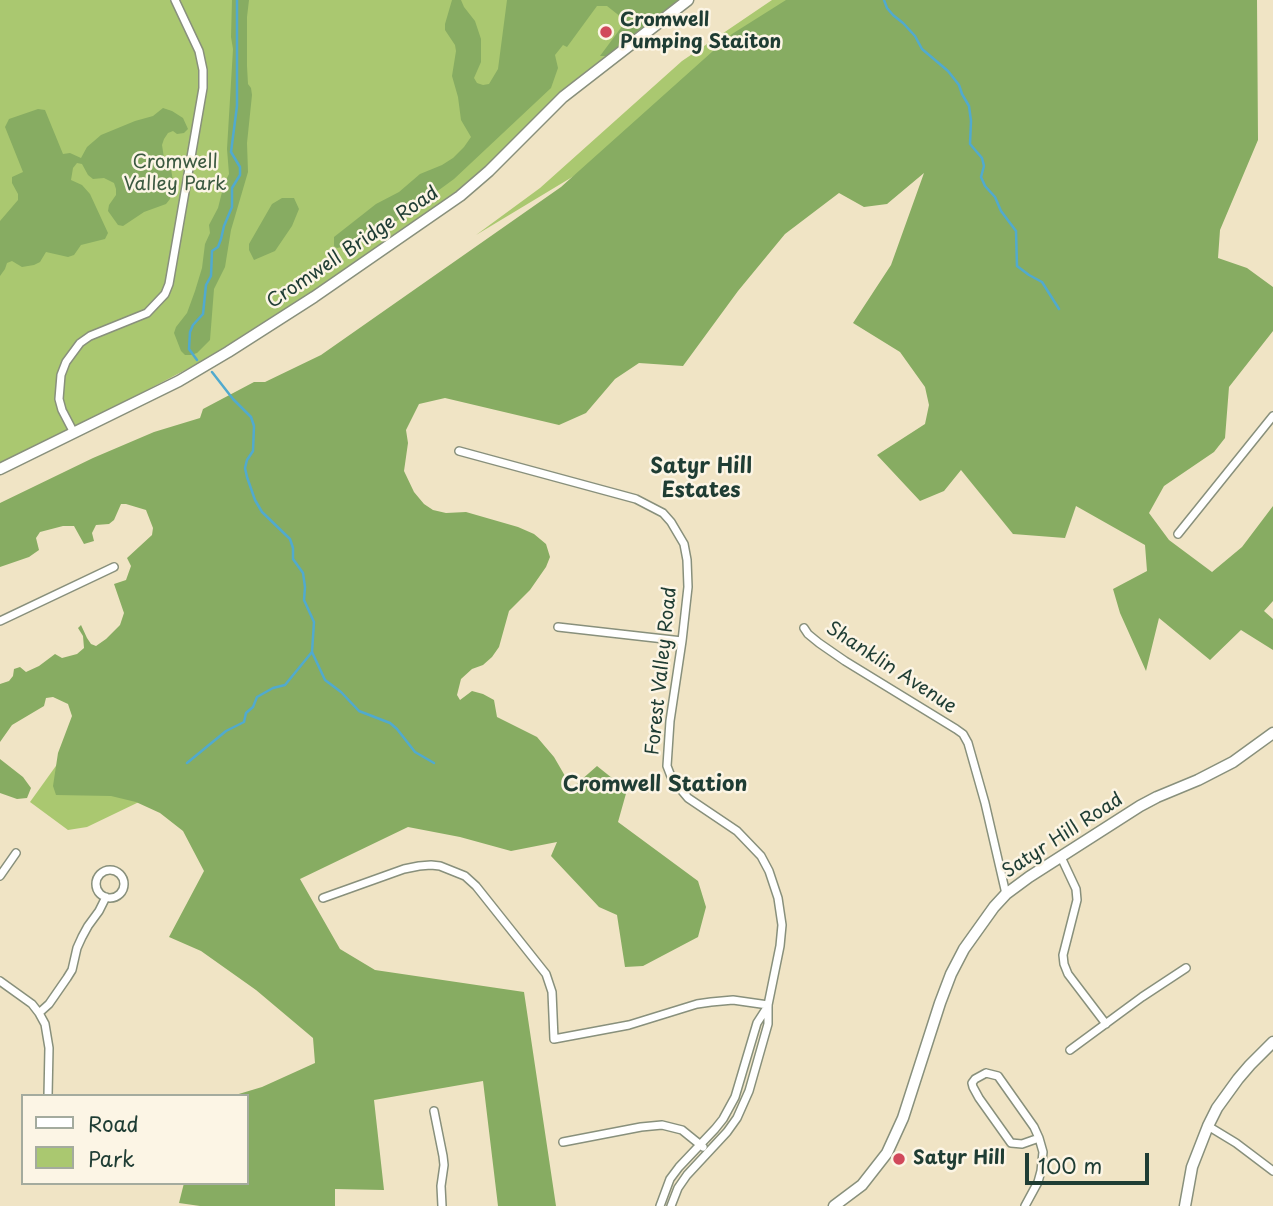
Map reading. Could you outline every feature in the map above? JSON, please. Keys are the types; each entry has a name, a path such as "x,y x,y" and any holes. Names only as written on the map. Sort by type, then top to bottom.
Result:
{"street":[{"path":"74,433 59,399 61,375 66,362 80,343 90,336 147,313 165,294 169,284 203,88 199,51 175,0"},
{"name":"Cromwell Bridge Road","path":"0,469 161,391 314,297 460,196 563,97 688,0"},
{"path":"1178,534 1273,416"},
{"name":"Forest Valley Road","path":"459,451 636,499 663,513 684,544 688,587 670,721 667,766 673,779 688,798 737,831 761,856 778,898 782,925 768,1005 768,1024 744,1104 727,1132 687,1175 671,1206"},
{"path":"0,621 114,567"},
{"path":"558,627 682,641"},
{"name":"Shanklin Avenue","path":"804,628 819,643 845,661 963,734 985,803 1006,894"},
{"name":"Satyr Hill Road","path":"834,1206 862,1185 887,1153 903,1118 951,974 985,918 1006,894 1149,801 1233,762 1273,733"},
{"path":"0,876 16,853"},
{"path":"1061,857 1076,888 1077,900 1063,955 1064,964 1068,974 1106,1024"},
{"path":"323,898 404,869 431,864 465,876 546,974 552,992 554,1039 629,1025 697,1004 733,1000 768,1005"},
{"path":"39,1013 49,1004 72,970 82,937 106,897"},
{"path":"1070,1050 1186,968"},
{"path":"0,981 23,996 45,1024 49,1048 48,1094"},
{"name":"Forest Valley Road","path":"660,1206 670,1179 723,1119 736,1097 757,1023 768,1005"},
{"path":"1185,1206 1192,1167 1217,1108 1238,1079 1273,1042"},
{"path":"1025,1206 1041,1171 1044,1152 1039,1138 998,1076 986,1073 975,1079 972,1083 979,1098 1011,1143 1022,1144 1039,1138"},
{"path":"434,1111 444,1165 442,1206"},
{"path":"563,1142 662,1125 682,1130 709,1152"},
{"path":"1208,1126 1273,1171"}],"green space":[{"name":"Cromwell Valley Park","path":"0,0 681,0 555,97 467,185 311,294 212,356 0,463"},
{"path":"232,0 249,0 247,66 252,95 247,143 248,172 231,230 225,267 214,289 210,340 197,353 185,355 174,333 187,313 195,291 210,233 209,225 218,208 229,174 227,149 233,49"},
{"path":"452,0 461,0 475,21 481,39 481,62 474,78 477,83 483,85 489,84 498,69 507,0 680,0 607,56 600,56 626,21 607,6 597,6 567,47 563,45 555,55 558,68 551,88 454,179 376,236 361,238 337,248 334,246 334,237 376,204 399,192 420,174 453,158 471,137 461,120 452,76 455,45 445,30"},
{"path":"772,0 866,0 476,235 540,188 682,61"},
{"path":"786,0 1257,0 1258,140 1220,230 1218,258 1247,268 1273,287 1273,331 1229,387 1225,438 1214,452 1164,486 1149,513 1169,540 1212,572 1242,547 1273,506 1273,601 1264,611 1273,619 1273,650 1241,630 1210,660 1159,618 1146,671 1120,613 1113,589 1147,571 1145,545 1076,506 1065,538 1013,534 961,470 944,491 920,501 877,455 925,424 929,405 925,387 900,352 853,323 891,265 924,173 887,204 864,207 839,193 785,234 738,291 683,366 639,363 615,379 586,413 559,425 445,398 419,404 406,430 408,443 404,471 414,492 424,504 433,510 446,513 466,512 518,527 534,534 546,544 550,557 530,590 509,611 499,647 483,665 472,669 461,679 457,695 460,700 472,691 494,700 497,717 537,737 554,757 572,788 597,766 627,790 618,822 698,881 706,907 698,937 643,966 625,967 617,915 599,907 551,856 557,842 511,851 408,827 300,879 340,949 375,970 524,992 556,1206 498,1206 483,1081 374,1100 384,1190 335,1189 335,1206 200,1206 179,1203 184,1185 248,1185 248,1094 239,1094 262,1087 315,1063 313,1038 256,990 201,951 169,937 204,871 183,831 160,813 136,802 111,796 56,795 53,786 58,753 72,716 68,704 53,697 46,698 44,706 12,725 0,742 0,684 9,681 14,669 20,667 26,672 55,654 62,658 77,654 84,648 83,636 78,628 81,625 91,644 96,646 120,625 124,613 114,584 126,580 131,566 127,558 152,535 153,528 146,510 121,504 114,520 109,524 96,525 92,533 94,541 84,544 74,526 40,532 36,538 39,550 29,557 0,567 0,503 154,432 200,418 203,409 254,382 265,382 321,355 561,187 732,34"},
{"path":"163,108 183,118 188,129 184,133 168,133 162,145 173,181 170,199 166,204 144,212 123,226 118,225 108,211 116,195 114,183 104,178 93,179 82,164 77,163 73,168 71,180 82,185 90,194 108,233 105,239 81,245 74,255 68,257 46,252 40,262 22,267 12,261 7,263 0,276 0,221 18,200 12,177 23,172 5,127 9,119 38,109 45,110 63,154 70,153 81,158 87,147 101,135 153,116"},
{"path":"282,198 294,198 299,209 292,226 275,251 254,260 249,244 272,204"},
{"path":"76,738 166,789 87,827 68,830 30,802"},
{"path":"0,759 23,777 31,788 27,798 17,799 0,793"}],"waterway":[{"path":"197,360 189,349 190,332 203,314 206,285 211,276 212,251 218,247 221,239 232,207 232,188 240,175 240,167 231,152 237,106 237,0"},
{"path":"884,0 887,8 915,36 922,49 948,71 959,85 969,106 970,144 982,158 984,166 981,177 1016,231 1017,266 1042,282 1059,309"},
{"path":"212,372 251,417 254,426 253,451 245,468 247,477 262,512 290,539 293,559 303,573 304,600 314,622 312,652 325,680 359,711 390,723 415,752 434,763"},
{"path":"187,763 226,731 244,722 246,713 253,707 257,697 285,685 312,652"}],"place":[{"name":"Cromwell Pumping Staiton","path":"606,32"},
{"name":"Satyr Hill","path":"899,1159"}],"district":[{"name":"Satyr Hill Estates","path":"701,479"},
{"name":"Cromwell Station","path":"655,785"}]}
